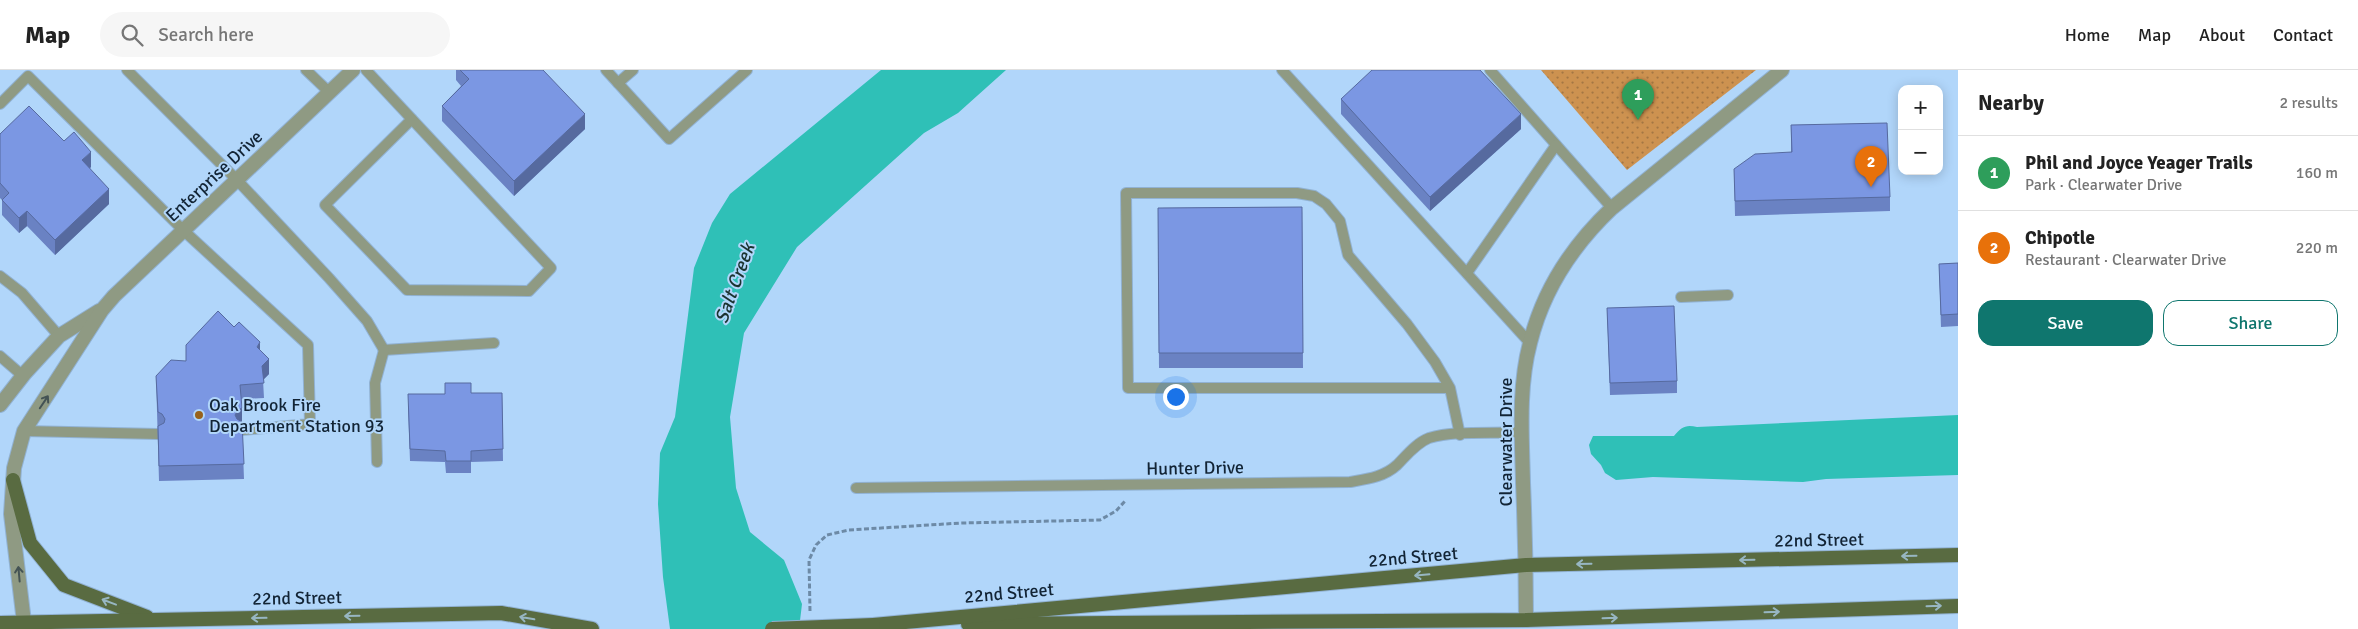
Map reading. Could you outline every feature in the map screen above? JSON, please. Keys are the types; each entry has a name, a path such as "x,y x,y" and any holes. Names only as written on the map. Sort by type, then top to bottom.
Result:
{"main road":[{"path":"13,480 30,543 64,585 155,620"},
{"name":"22nd Street","path":"772,629 873,624 1526,565 1958,555"},
{"name":"22nd Street","path":"873,624 1526,620 1958,606"},
{"name":"22nd Street","path":"0,623 501,613 592,629"}],"street":[{"name":"Enterprise Drive","path":"24,622 11,514 14,468 24,431 102,310 183,230 353,70"},
{"name":"Clearwater Drive","path":"1526,620 1522,432 1523,381 1530,343 1545,298 1565,261 1589,230 1612,208 1782,70"},
{"name":"Enterprise Drive","path":"0,405 59,336 102,310"}],"lane":[{"path":"127,70 236,180 367,321 384,350 375,383 377,462"},
{"path":"306,70 329,92"},
{"path":"366,70 412,119 551,268 529,291 407,290 325,205 412,119"},
{"path":"606,70 668,140 747,70"},
{"path":"618,83 633,70"},
{"path":"1282,70 1530,343"},
{"path":"1490,70 1612,208"},
{"path":"0,104 28,76 183,230 308,345 310,424 242,430"},
{"path":"1467,273 1556,145"},
{"path":"1450,388 1128,388 1126,193 1297,192 1314,196 1326,204 1340,222 1348,255 1407,324 1435,362 1450,388 1460,435"},
{"path":"0,276 22,293 59,336"},
{"path":"1682,297 1728,295"},
{"path":"384,350 494,343"},
{"path":"0,356 23,376"},
{"path":"24,431 158,434"},
{"name":"Hunter Drive","path":"856,488 1350,482 1376,478 1395,467 1411,450 1427,439 1460,435 1522,432"}],"path":[{"path":"811,620 809,560 816,545 827,535 849,530 942,524 1100,520 1116,512 1125,502 1129,486"}],"shaded area":[{"path":"1541,70 1756,70 1627,170"}],"water":[{"name":"Salt Creek","path":"881,70 1006,70 958,113 924,133 797,247 744,333 730,417 736,488 750,532 784,560 802,604 799,629 670,629 663,577 658,504 660,453 675,417 694,268 712,223 730,194"},
{"path":"1958,415 1958,475 1826,479 1803,482 1653,477 1616,480 1605,473 1601,465 1591,454 1589,445 1593,436 1674,436 1681,428 1687,426"}],"building":[{"path":"460,70 543,70 585,114 514,181 442,106 469,79"},
{"path":"1372,70 1480,70 1521,114 1430,197 1341,99"},
{"path":"29,106 64,141 74,132 91,152 82,160 109,189 55,240 27,211 19,218 2,200 9,193 0,183 0,134"},
{"path":"1887,123 1890,197 1735,201 1734,169 1755,154 1792,152 1791,125"},
{"path":"1302,207 1303,353 1159,353 1158,208"},
{"path":"1958,263 1958,314 1941,315 1939,264"},
{"path":"1674,306 1677,381 1610,383 1607,308"},
{"name":"Oak Brook Fire Department Station 93","path":"218,311 234,327 239,322 260,342 257,347 269,359 262,366 264,383 240,385 242,408 235,415 242,422 244,464 159,466 158,426 164,423 165,419 158,412 156,376 171,360 186,361 186,345"},
{"path":"445,383 471,383 471,393 502,393 503,449 471,451 471,461 446,461 445,451 410,449 408,394 445,394"}],"place":[{"name":"Phil and Joyce Yeager Trails","path":"1638,120"},
{"name":"Chipotle","path":"1871,187"},
{"name":"Oak Brook Fire Department Station 93","path":"199,415"}]}
